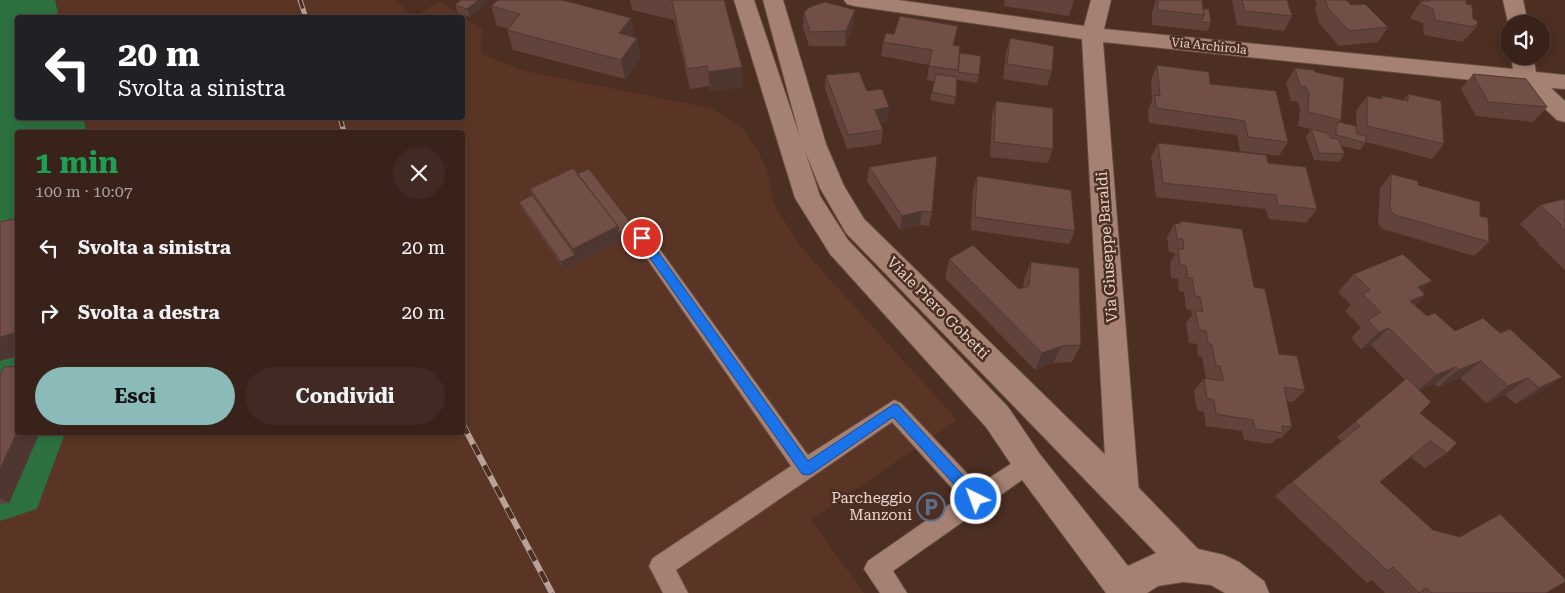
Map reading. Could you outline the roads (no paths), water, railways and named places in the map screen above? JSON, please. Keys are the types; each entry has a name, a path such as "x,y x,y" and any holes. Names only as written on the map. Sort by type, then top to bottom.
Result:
{"main road":[{"name":"Viale Piero Gobetti","path":"744,0 808,198 839,247 997,417 1028,463 1124,591"},
{"name":"Viale Piero Gobetti","path":"773,0 814,144 832,188 855,226 1123,494 1188,564"},
{"name":"Via Archirola","path":"854,0 1092,34 1524,67 1565,82"},
{"name":"Via Giuseppe Baraldi","path":"1101,0 1092,34 1123,494"},
{"path":"1513,0 1516,15"},
{"path":"1524,67 1565,114"},
{"path":"1124,591 1153,570 1188,564 1225,572 1252,593"}],"lane":[{"path":"642,238 806,469"},
{"path":"676,593 661,566 894,409 976,499"},
{"path":"895,593 876,569 1028,463"}],"railway":[{"path":"300,0 305,15"},
{"path":"341,120 343,130"},
{"path":"465,429 552,593"}],"place":[{"name":"Parcheggio Manzoni","path":"931,507"}]}
